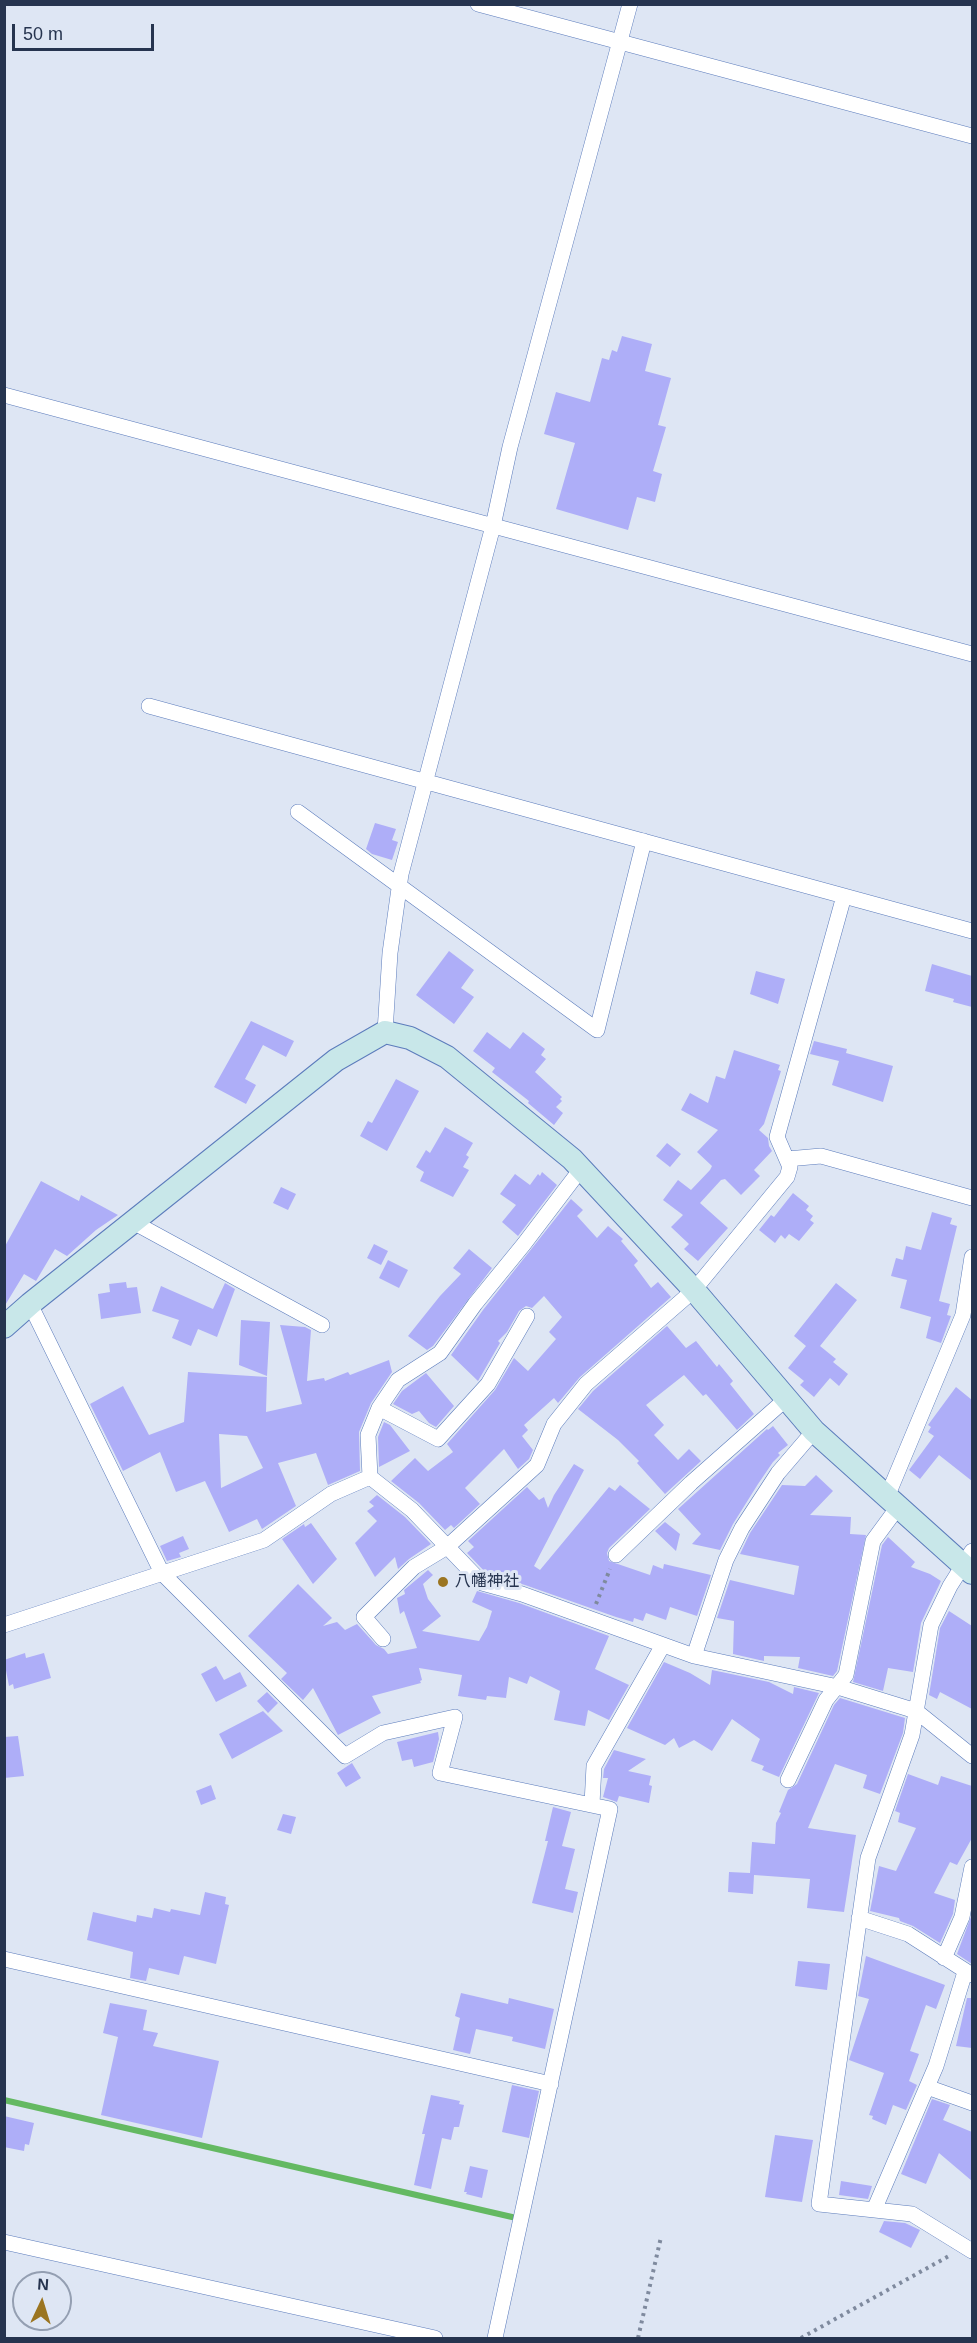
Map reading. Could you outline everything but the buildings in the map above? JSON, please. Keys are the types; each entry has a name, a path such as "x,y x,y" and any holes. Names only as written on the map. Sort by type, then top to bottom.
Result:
{"street":[{"path":"478,4 972,136"},
{"path":"385,1032 390,953 398,885 493,526 510,447 630,4"},
{"path":"4,395 972,654"},
{"path":"148,706 972,931"},
{"path":"298,812 597,1030 644,841"},
{"path":"383,1639 364,1617 414,1567 447,1547 537,1466 554,1424 586,1384 694,1290 787,1177 790,1167 777,1137 844,896"},
{"path":"4,1327 336,1060 385,1032 410,1038 447,1057 572,1159 694,1290 814,1431 893,1502 970,1563 950,1586 931,1625 912,1735 868,1858 819,2204 912,2214 969,2249"},
{"path":"787,1159 821,1156 972,1198"},
{"path":"582,1169 475,1304 440,1353 398,1380 379,1408 368,1435 370,1477 412,1510 482,1584 522,1594 694,1656 838,1687 916,1711 972,1755"},
{"path":"133,1222 322,1325"},
{"path":"788,1780 826,1700 846,1675 873,1541 893,1502 963,1315 972,1257"},
{"path":"30,1304 162,1574 345,1756 383,1733 455,1717 440,1773 610,1809 495,2338"},
{"path":"379,1408 438,1439 488,1384 527,1316"},
{"path":"616,1556 691,1483 786,1399"},
{"path":"694,1656 726,1560 742,1528 778,1473 814,1431"},
{"path":"4,1625 264,1540 331,1494 370,1477"},
{"path":"592,1804 594,1766 663,1645"},
{"path":"944,1958 962,1917 972,1867"},
{"path":"860,1918 908,1934 969,1973 936,2066 874,2210"},
{"path":"4,1959 551,2084"},
{"path":"927,2087 972,2103"},
{"path":"4,2242 435,2338"}],"path":[{"path":"590,1618 616,1556"},
{"path":"638,2338 661,2237"},
{"path":"801,2338 969,2249"}],"waterway":[{"path":"4,2100 512,2217"}],"place":[{"name":"八幡神社","path":"443,1582"}]}
